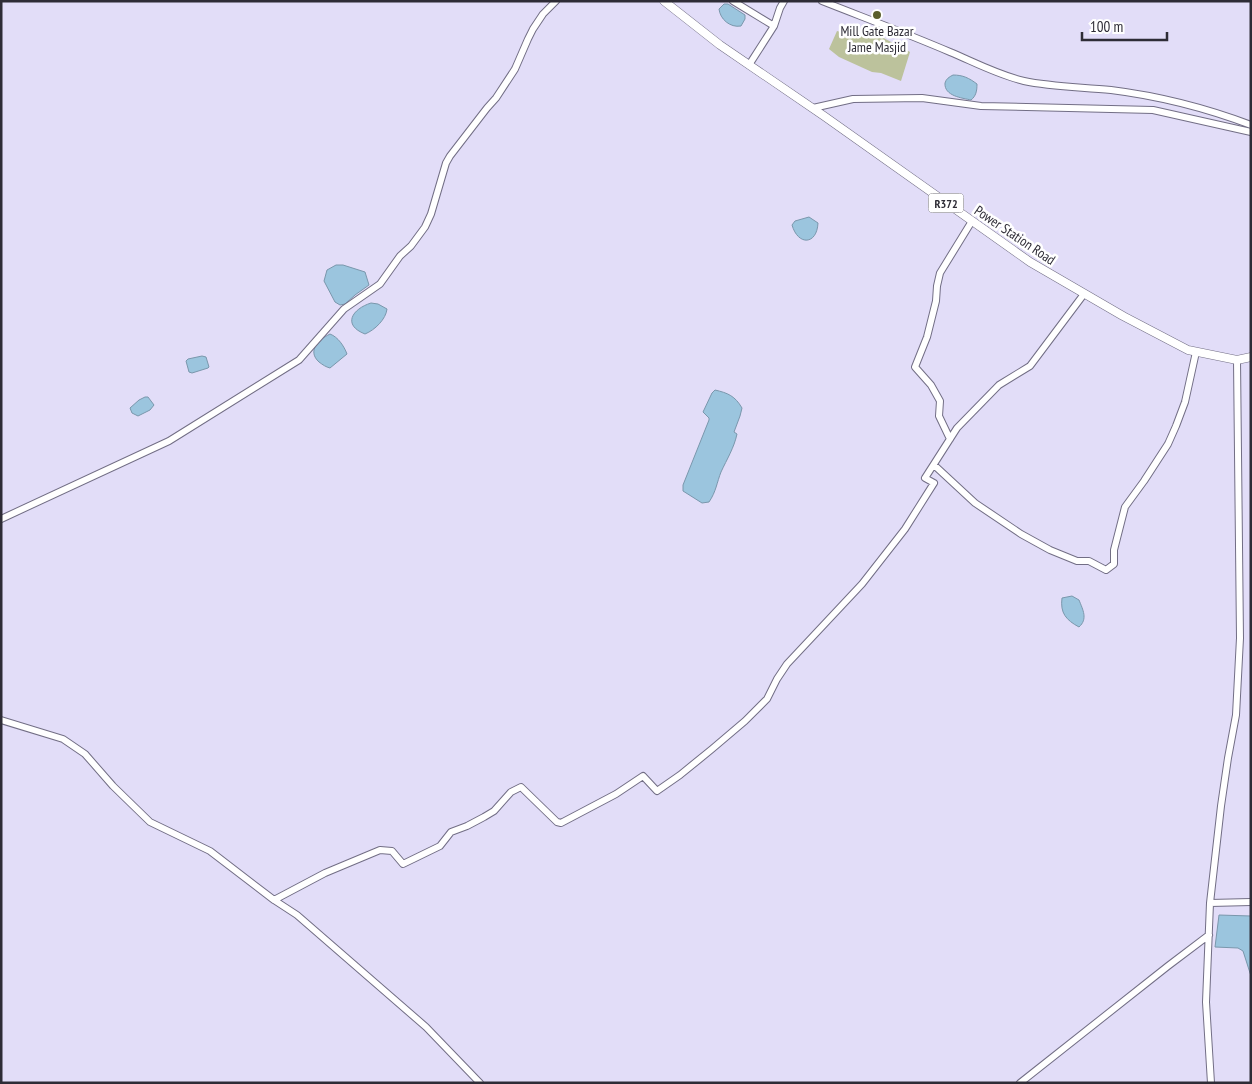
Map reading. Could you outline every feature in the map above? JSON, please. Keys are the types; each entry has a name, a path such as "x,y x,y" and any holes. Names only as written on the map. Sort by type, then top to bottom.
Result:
{"main road":[{"name":"Power Station Road","path":"664,1 720,45 813,108 1030,262 1123,316 1188,350 1237,360 1251,357"}],"street":[{"path":"1,518 95,476 177,436 299,360 344,309 380,284 400,256 411,246 425,227 450,156 496,98 515,69 533,29 556,1"},
{"path":"733,1 774,26"},
{"path":"749,65 774,26 784,1"},
{"path":"822,1 959,56 993,72 1024,81 1068,88 1111,90 1177,102 1251,124"},
{"path":"813,108 854,99 922,98 981,106 1153,110 1251,132"},
{"path":"950,439 939,416 940,401 931,385 915,367 927,337 936,301 940,273 972,221"},
{"path":"274,900 324,873 380,850 392,851 403,864 440,846 451,832 494,811 511,792 521,787 557,822 561,823 616,794 643,776 657,791 680,775 767,699 787,664 862,584 905,529 934,483 925,478 957,428 999,385 1030,366 1084,294"},
{"path":"934,465 975,503 1021,534 1050,550 1077,560 1089,561 1106,570 1114,564 1114,550 1125,507 1168,444 1176,426 1185,402 1196,352"},
{"path":"1212,1083 1206,1002 1210,903 1221,806 1236,714 1240,638 1237,360"},
{"path":"1,720 63,739 85,754 112,786 150,822 210,851 274,900 298,915 426,1027 480,1083"},
{"path":"1210,903 1251,902"},
{"path":"1020,1083 1160,971 1209,935"}],"green space":[{"path":"837,31 856,36 878,35 910,52 901,81 881,73 872,72 839,57 829,49"}],"water":[{"path":"724,4 728,4 745,15 741,26 733,26 724,19 719,9"},
{"path":"953,75 966,77 977,84 976,93 971,100 954,96 947,91 945,82"},
{"path":"809,217 818,223 814,236 807,240 798,237 792,225 795,221"},
{"path":"336,265 343,265 365,272 369,285 345,304 340,305 335,302 324,281 327,270"},
{"path":"371,303 378,304 387,309 385,317 379,324 365,334 354,326 352,317 359,309"},
{"path":"330,334 336,337 347,354 330,368 319,362 314,354 314,350 322,339"},
{"path":"202,356 206,357 209,367 192,373 189,372 186,361"},
{"path":"715,390 731,396 742,408 734,432 737,434 734,444 713,494 709,502 702,503 683,491 683,485 709,420 703,412"},
{"path":"145,397 148,397 154,405 150,410 138,416 132,413 130,408"},
{"path":"1072,596 1079,600 1083,611 1084,618 1079,627 1067,619 1062,608 1062,598"},
{"path":"1219,915 1251,916 1251,976 1243,951 1238,948 1215,947"}],"place":[{"name":"Mill Gate Bazar Jame Masjid","path":"877,15"}]}
